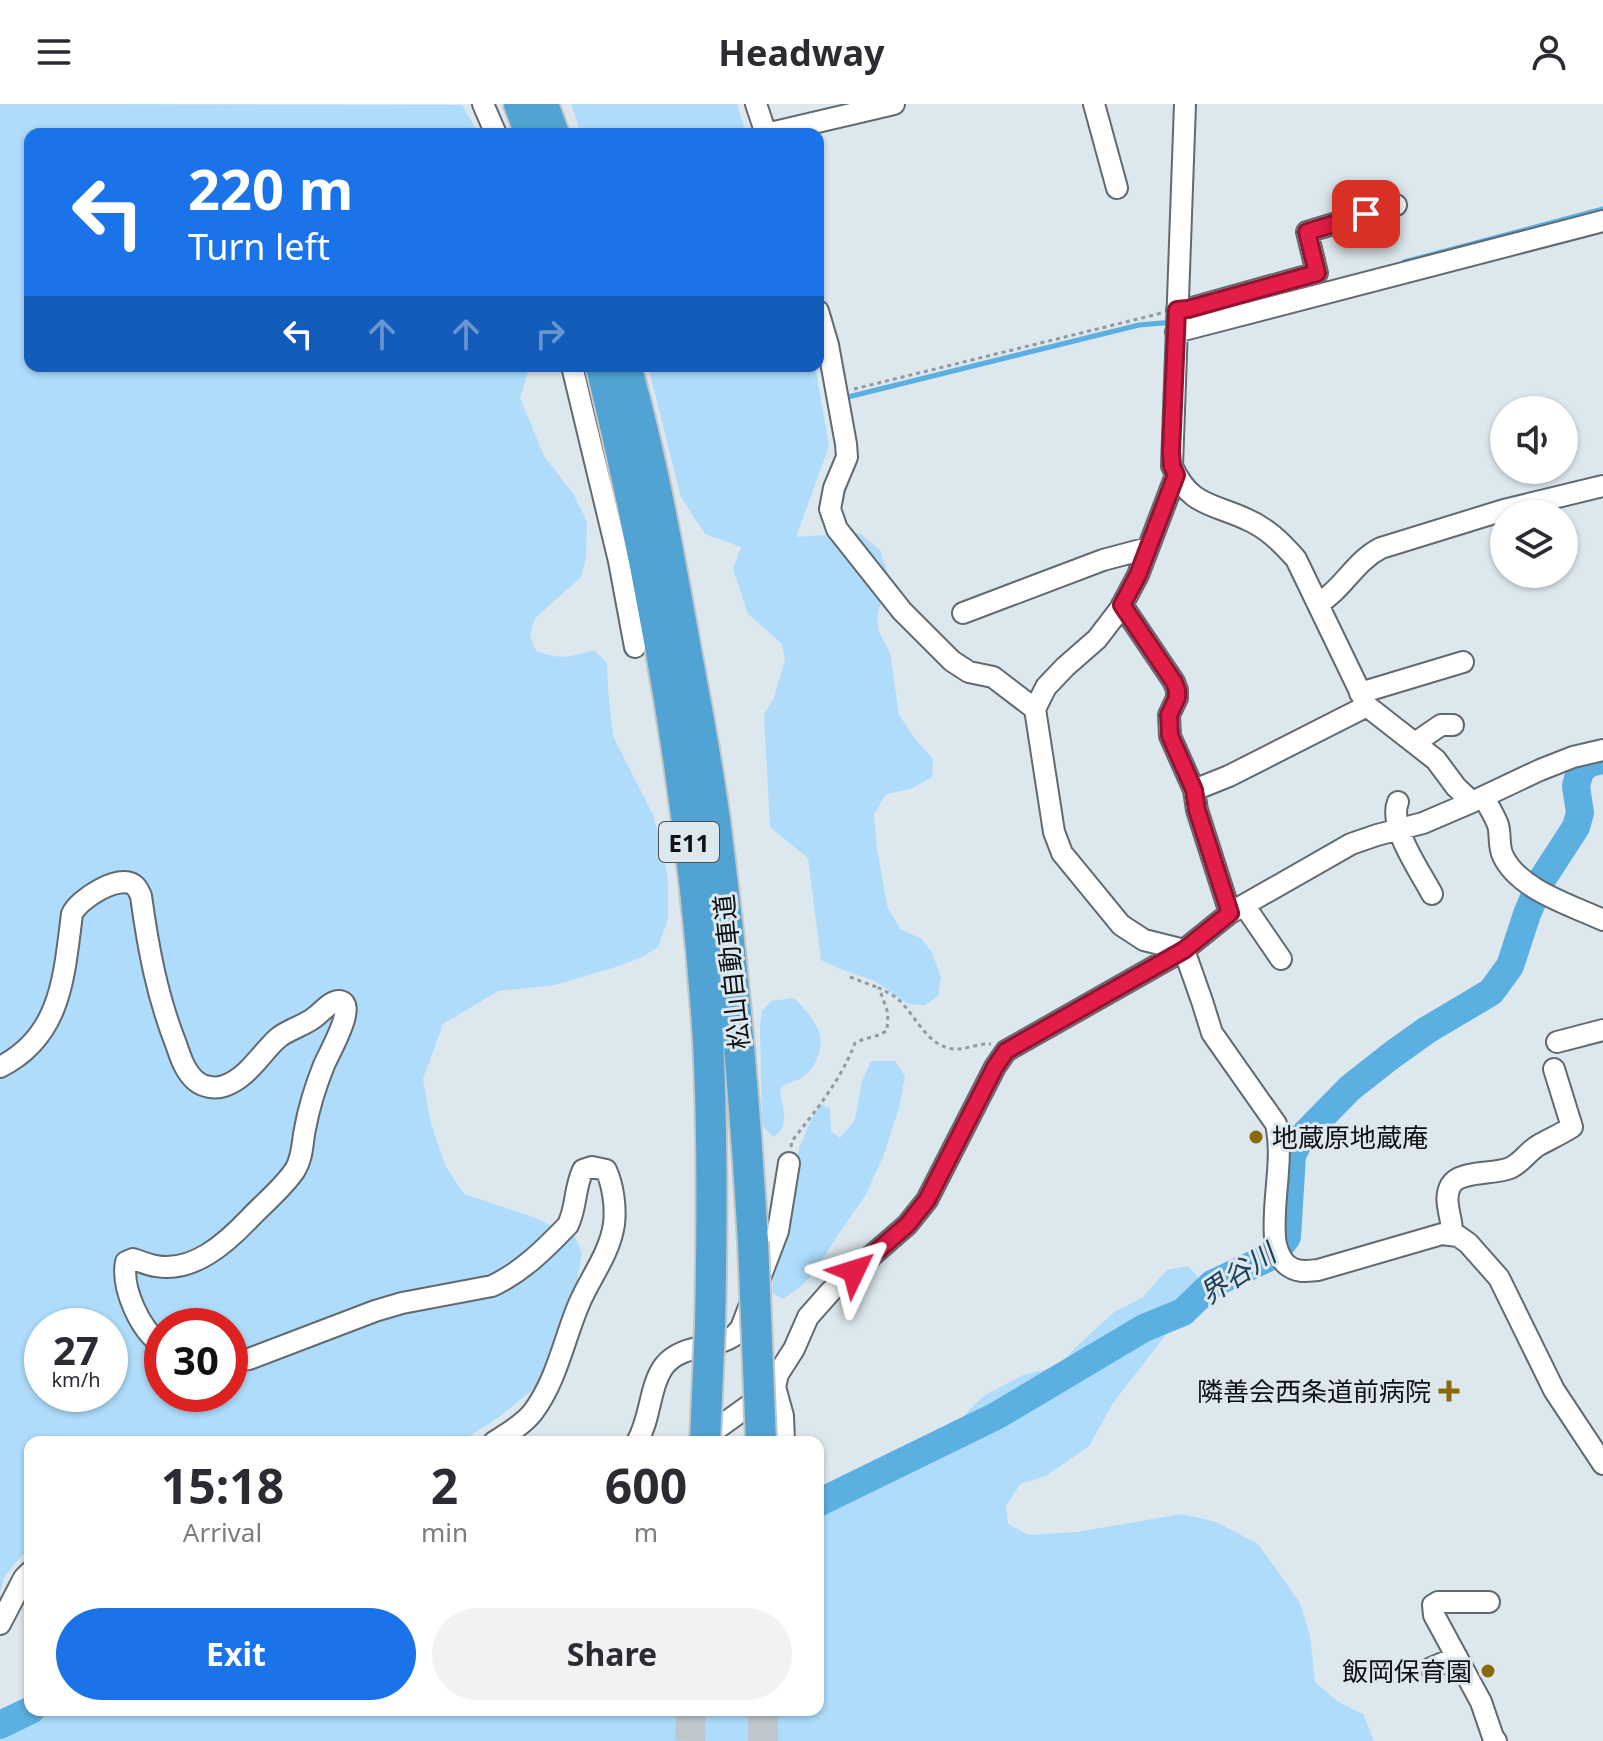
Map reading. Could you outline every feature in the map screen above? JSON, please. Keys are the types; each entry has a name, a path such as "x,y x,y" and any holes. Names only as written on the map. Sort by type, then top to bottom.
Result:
{"highway":[{"path":"519,104 528,128"},
{"path":"543,104 552,128"},
{"name":"松山自動車道","path":"602,372 655,611 675,730 689,842 708,1041 712,1143 705,1436"},
{"name":"松山自動車道","path":"628,372 665,533 717,835 744,1100 761,1436"}],"street":[{"path":"483,104 493,128"},
{"path":"756,104 764,128"},
{"path":"792,128 894,104"},
{"path":"1094,104 1117,188"},
{"path":"1185,104 1171,452 1176,475 1195,498 1247,519 1269,532 1296,559 1363,699 1443,767 1456,787 1478,800 1499,828 1498,840 1510,867 1538,890 1603,920"},
{"path":"1176,321 1188,309 1317,273 1307,232 1396,205"},
{"path":"1176,321 1603,221"},
{"path":"824,331 847,457 834,488 830,509 837,529 902,611 952,661 969,672 993,677 1035,709"},
{"path":"573,372 619,561 635,647"},
{"path":"1176,475 1138,575 1122,605 1097,639 1046,687 1035,709 1054,832 1062,853 1121,925 1144,940 1184,950"},
{"path":"1318,604 1330,597 1369,554 1381,548 1504,510 1603,486"},
{"path":"963,613 1103,560 1148,548"},
{"path":"1122,605 1174,682 1177,698 1169,715 1170,736 1194,790 1197,810 1237,909 1281,959"},
{"path":"1194,790 1229,776 1363,699 1463,662"},
{"path":"1415,743 1441,725 1453,725"},
{"path":"784,1436 783,1416 775,1387 778,1374 794,1349 808,1317 831,1291 907,1225 927,1200 1006,1051 1184,950 1237,909 1351,844 1423,823 1540,770 1573,757 1603,750"},
{"path":"1398,802 1395,810 1398,830 1432,894"},
{"path":"0,1067 34,1042 46,1027 61,990 72,914 76,906 95,892 125,883 137,887 141,896 158,991 179,1054 197,1082 205,1086 224,1086 251,1068 282,1035 314,1018 332,1003 337,1001 346,1005 344,1021 312,1099 302,1152 294,1170 233,1235 199,1258 167,1267 133,1259 126,1262 124,1271 128,1289 144,1326"},
{"path":"1184,950 1212,1033 1276,1124 1279,1158 1275,1240 1287,1265 1299,1271 1318,1270 1442,1234 1452,1234 1468,1243 1499,1278 1554,1390 1601,1458"},
{"path":"1557,1042 1603,1030"},
{"path":"1452,1234 1448,1193 1452,1182 1462,1177 1509,1169 1537,1146 1572,1127 1554,1069"},
{"path":"640,1436 656,1381 665,1364 679,1354 732,1338 741,1328 778,1231 789,1163"},
{"path":"248,1359 375,1311 492,1286 506,1280 568,1225 577,1182 583,1170 592,1167 606,1170 611,1182 614,1224 608,1244 580,1302 547,1388 532,1414 504,1436"},
{"path":"706,1436 775,1387"},
{"path":"0,1624 24,1578"},
{"path":"1489,1602 1438,1602 1433,1605 1434,1615 1481,1702 1496,1741"},
{"path":"1431,1668 1457,1657"}],"path":[{"path":"837,394 1131,319 1176,321"},
{"path":"850,977 894,996 939,1045 952,1049 996,1044 1006,1051"},
{"path":"789,1163 792,1141 837,1082 855,1043 887,1030 888,1013 879,988"}],"shaded area":[{"path":"0,104 462,105 475,128 24,128 24,372 528,372 520,398 544,456 574,495 587,522 586,557 581,577 535,618 530,635 536,651 560,657 595,651 607,663 613,736 653,815 663,849 668,882 668,919 658,947 642,957 555,985 498,991 443,1024 423,1079 431,1124 446,1167 464,1194 536,1218 575,1237 582,1253 576,1287 536,1387 469,1436 24,1436 24,1553 4,1577 0,1593"},
{"path":"571,104 737,104 744,128 579,128"},
{"path":"650,372 816,372 829,446 796,537 859,533 880,550 889,576 877,616 879,632 890,653 899,715 933,759 932,777 911,789 886,794 874,814 887,906 900,929 922,939 932,953 941,977 938,996 925,1005 908,1004 875,981 821,960 808,858 770,827 764,714 773,700 785,661 782,644 748,614 733,569 741,547 705,534 681,497"},
{"path":"794,998 816,1026 820,1047 811,1069 800,1079 780,1088 784,1121 773,1137 762,1125 762,1011 771,1001"},
{"path":"871,1061 895,1061 905,1076 899,1108 883,1157 865,1196 816,1271 783,1299 772,1293 774,1265 796,1188 799,1148 820,1104 830,1108 831,1131 840,1138 855,1120 862,1081"},
{"path":"1187,1266 1198,1276 1198,1290 1113,1403 1089,1446 1046,1476 1020,1484 1006,1506 1008,1524 1029,1535 1077,1532 1182,1514 1216,1522 1258,1544 1300,1603 1310,1636 1315,1682 1337,1701 1363,1714 1374,1741 0,1741 0,1733 36,1716 824,1716 824,1512 945,1450 962,1418 982,1397 1023,1375 1060,1366 1113,1313 1143,1297 1167,1270"}],"waterway":[{"path":"1404,262 1603,209"},
{"path":"848,397 1139,325 1174,322"},
{"name":"界谷川","path":"824,1500 996,1416 1144,1328 1183,1312 1212,1284 1272,1256 1287,1237 1292,1155 1301,1138 1350,1088 1392,1055 1491,992 1510,966 1541,881 1576,827 1580,813 1576,786 1580,771 1589,763 1603,760"},
{"name":"界谷川","path":"0,1725 24,1713"}],"tunnel":[{"path":"690,1741 691,1716"},
{"path":"763,1716 763,1741"}],"place":[{"name":"地蔵原地蔵庵","path":"1256,1137"},
{"name":"隣善会西条道前病院","path":"1449,1391"},
{"name":"飯岡保育園","path":"1488,1671"}],"route":[{"path":"854,1271 907,1225 927,1200 1006,1051 1184,950 1230,913 1197,810 1194,790 1170,736 1169,715 1177,698 1177,690 1122,605 1138,575 1176,475 1171,452 1177,310 1317,273 1307,232 1366,214"}]}
